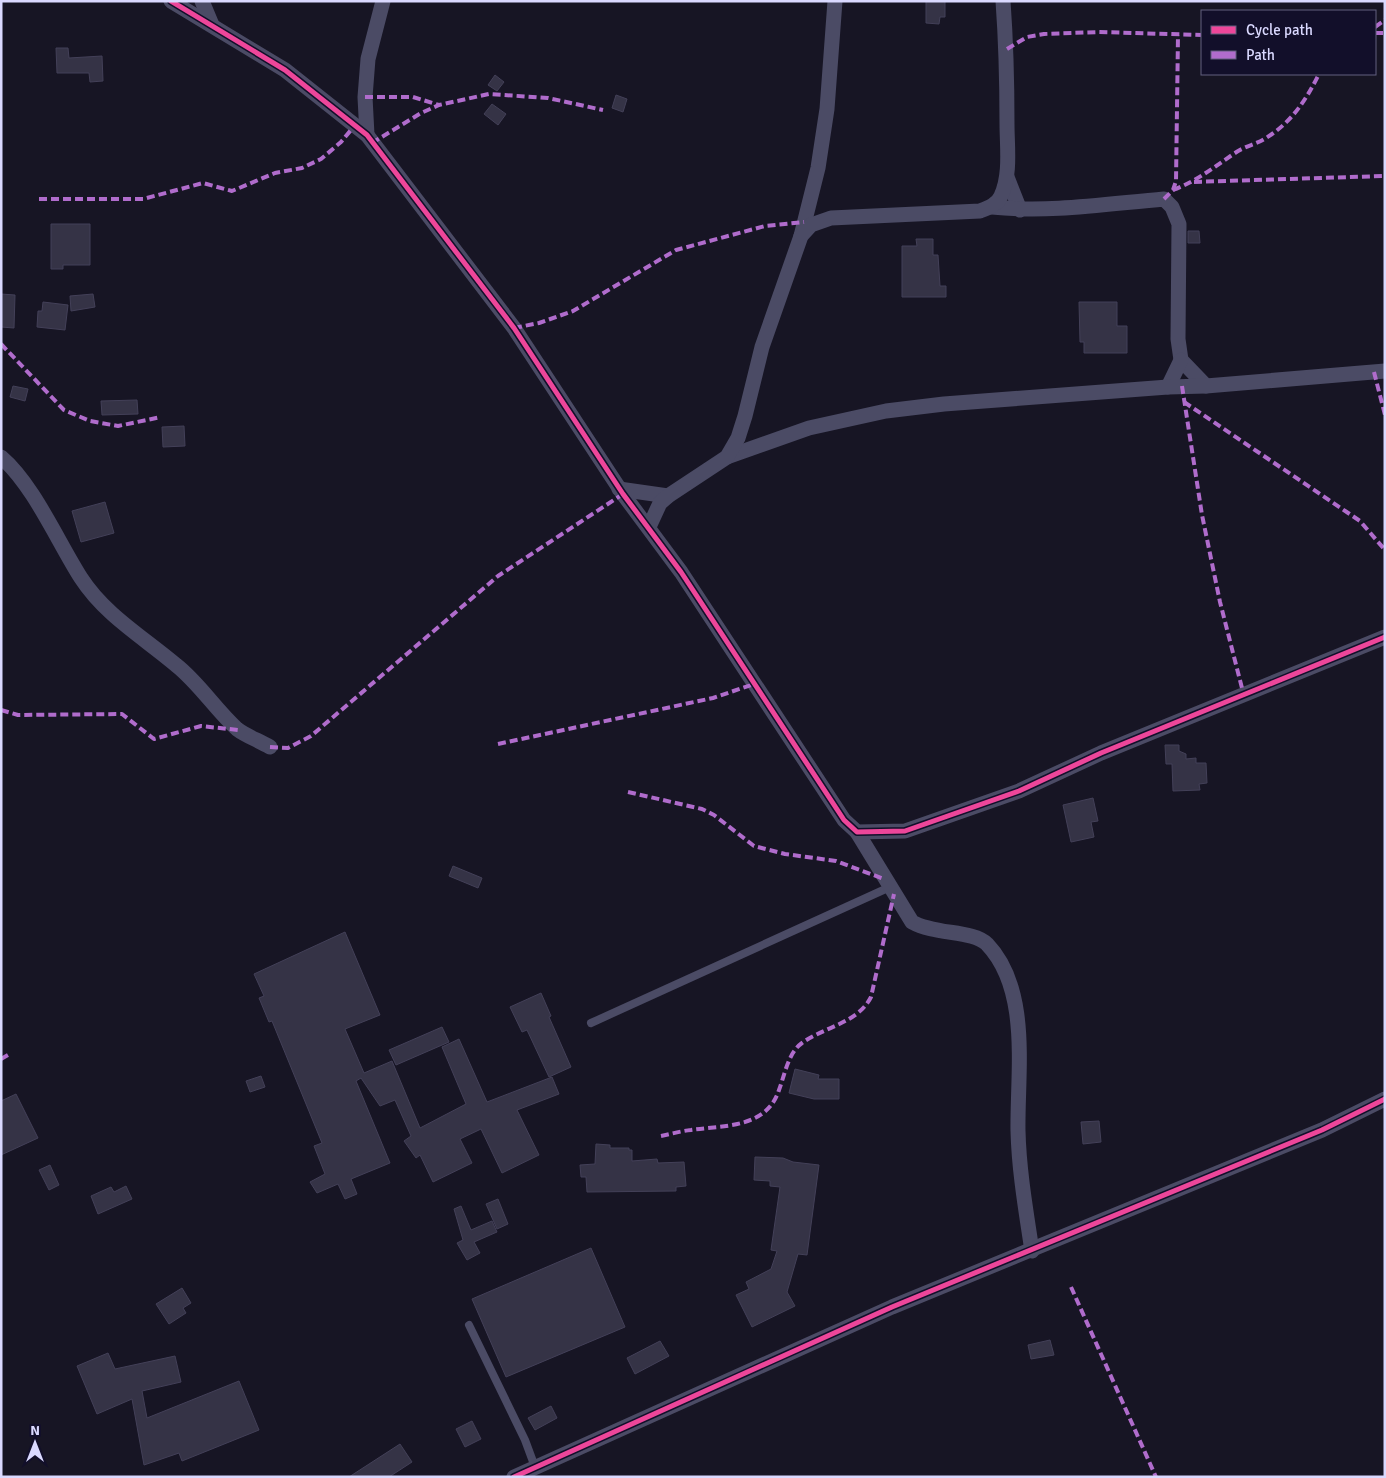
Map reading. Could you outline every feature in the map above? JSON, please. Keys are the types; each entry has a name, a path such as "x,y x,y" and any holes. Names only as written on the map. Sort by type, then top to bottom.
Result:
{"street":[{"path":"171,1 285,70 367,135 514,328 619,489 681,572 844,820 857,832 912,922 933,930 972,936 986,943 998,959 1011,986 1020,1048 1018,1131 1032,1251"},
{"path":"202,1 212,25"},
{"path":"367,135 364,97 368,59 383,1"},
{"path":"727,457 746,416 762,347 801,236 818,168 827,109 835,1"},
{"path":"992,207 1000,198 1007,177 1007,50 1003,1"},
{"path":"1007,177 1020,210"},
{"path":"801,236 811,225 831,218 980,211 992,207 1020,210 1054,210 1164,199 1172,207 1179,224 1178,338 1181,360 1168,386"},
{"path":"1181,360 1206,386"},
{"path":"649,527 660,503 727,457 809,428 886,411 944,404 1168,386 1206,386 1385,371"},
{"path":"1,457 11,466 82,578 108,609 133,632 177,665 238,730 270,747"},
{"path":"619,489 668,496"},
{"path":"857,832 905,831 1019,791 1101,753 1385,637"},
{"path":"514,1477 892,1307 1032,1251 1322,1130 1385,1099"}],"lane":[{"path":"591,1023 890,888"},
{"path":"470,1325 525,1440 535,1467"}],"building":[{"path":"926,1 945,1 945,17 940,17 939,24 926,23"},
{"path":"56,48 68,48 69,58 102,56 103,81 90,82 89,73 57,73"},
{"path":"495,75 504,82 497,91 488,85"},
{"path":"616,95 627,99 623,112 612,108"},
{"path":"492,104 506,114 498,125 484,114"},
{"path":"51,224 90,224 90,265 63,265 63,269 51,269"},
{"path":"1188,231 1199,231 1200,243 1188,243"},
{"path":"916,239 933,239 933,255 938,255 940,286 946,286 946,297 902,297 902,246 917,246"},
{"path":"1,294 15,295 14,328 1,327"},
{"path":"93,294 95,307 71,311 70,296"},
{"path":"43,302 68,305 65,330 37,327 38,311 42,311"},
{"path":"1079,302 1117,302 1117,326 1127,326 1127,353 1084,353 1084,342 1080,342"},
{"path":"13,386 28,389 25,401 10,397"},
{"path":"137,400 138,414 102,415 101,401"},
{"path":"184,426 185,446 163,447 162,427"},
{"path":"105,502 114,533 81,542 72,511"},
{"path":"1165,745 1179,745 1179,751 1186,754 1186,759 1196,758 1196,763 1206,763 1207,783 1199,784 1200,790 1173,791 1172,764 1166,764"},
{"path":"1093,798 1098,821 1091,822 1094,837 1071,842 1063,805"},
{"path":"453,866 482,878 478,888 449,876"},
{"path":"345,932 380,1015 345,1029 364,1073 392,1061 420,1128 466,1104 442,1047 459,1039 487,1102 552,1077 559,1094 517,1110 539,1155 502,1173 481,1129 460,1139 472,1163 433,1182 420,1155 416,1158 404,1141 411,1136 395,1100 380,1106 361,1078 356,1081 390,1163 351,1179 357,1194 345,1199 338,1184 317,1193 310,1182 325,1174 314,1146 322,1143 272,1021 269,1022 259,998 264,996 254,974"},
{"path":"541,993 551,1016 549,1017 571,1067 549,1077 527,1030 522,1032 510,1007"},
{"path":"442,1027 449,1042 396,1065 389,1050"},
{"path":"795,1069 819,1075 818,1079 839,1079 839,1099 814,1099 789,1093"},
{"path":"261,1076 265,1087 250,1092 246,1081"},
{"path":"16,1094 38,1138 1,1155 1,1101"},
{"path":"1099,1121 1101,1142 1083,1144 1081,1122"},
{"path":"596,1144 610,1145 610,1148 629,1148 629,1150 632,1150 632,1161 657,1159 658,1163 684,1162 686,1186 676,1187 676,1191 587,1192 586,1177 581,1177 580,1165 595,1164"},
{"path":"755,1157 783,1158 793,1162 819,1165 807,1255 798,1254 787,1292 795,1306 752,1327 736,1295 749,1289 746,1282 771,1269 777,1251 771,1250 780,1187 770,1186 770,1181 754,1180"},
{"path":"50,1165 59,1185 49,1190 39,1170"},
{"path":"126,1186 132,1199 98,1214 91,1196 111,1187 114,1192"},
{"path":"498,1199 508,1224 497,1229 486,1204"},
{"path":"461,1206 471,1230 492,1221 497,1232 474,1242 480,1253 467,1260 457,1243 463,1240 454,1209"},
{"path":"591,1248 625,1327 506,1377 472,1299"},
{"path":"182,1288 191,1303 183,1308 186,1313 169,1324 156,1304"},
{"path":"1050,1340 1054,1355 1031,1359 1028,1345"},
{"path":"660,1341 669,1356 635,1374 627,1358"},
{"path":"108,1353 115,1369 175,1356 181,1382 142,1391 147,1418 239,1381 259,1430 182,1461 179,1453 144,1465 132,1399 97,1414 77,1366"},
{"path":"551,1406 557,1418 535,1430 528,1418"},
{"path":"472,1421 481,1439 465,1447 456,1429"},
{"path":"400,1444 412,1462 389,1477 349,1477"}],"marked path":[{"path":"1376,26 1385,20"},
{"path":"1007,49 1027,37 1044,34 1099,32 1201,35"},
{"path":"1376,33 1385,33"},
{"path":"1164,199 1173,190 1176,181 1178,35"},
{"path":"1173,190 1198,178 1239,151 1275,132 1291,118 1309,93 1318,75"},
{"path":"372,143 421,113 439,105 489,94 548,98 603,110"},
{"path":"365,97 413,97 439,105"},
{"path":"39,199 143,199 203,183 232,191 275,173 302,168 321,159 341,142 356,124"},
{"path":"1194,182 1385,176"},
{"path":"514,328 539,323 573,311 676,250 765,226 804,222"},
{"path":"1,344 64,410 90,421 118,426 161,417"},
{"path":"1374,372 1385,415"},
{"path":"1182,386 1202,515 1220,602 1244,696"},
{"path":"1184,402 1360,521 1385,550"},
{"path":"270,747 288,748 311,736 498,576 623,494"},
{"path":"498,744 713,698 754,684"},
{"path":"1,710 18,715 122,714 154,739 201,726 238,730"},
{"path":"628,792 702,809 714,815 754,846 785,854 836,861 884,879"},
{"path":"661,1136 687,1130 742,1123 764,1112 773,1103 790,1058 797,1047 811,1037 840,1024 858,1013 871,997 894,894"},
{"path":"1,1059 8,1055"},
{"path":"1071,1287 1156,1477"}],"cycle path":[{"path":"171,1 285,70 367,135 514,328 623,494 681,572 844,820 857,832 905,831 1019,791 1101,753 1385,637"},
{"path":"514,1477 892,1307 1322,1130 1385,1099"}]}
